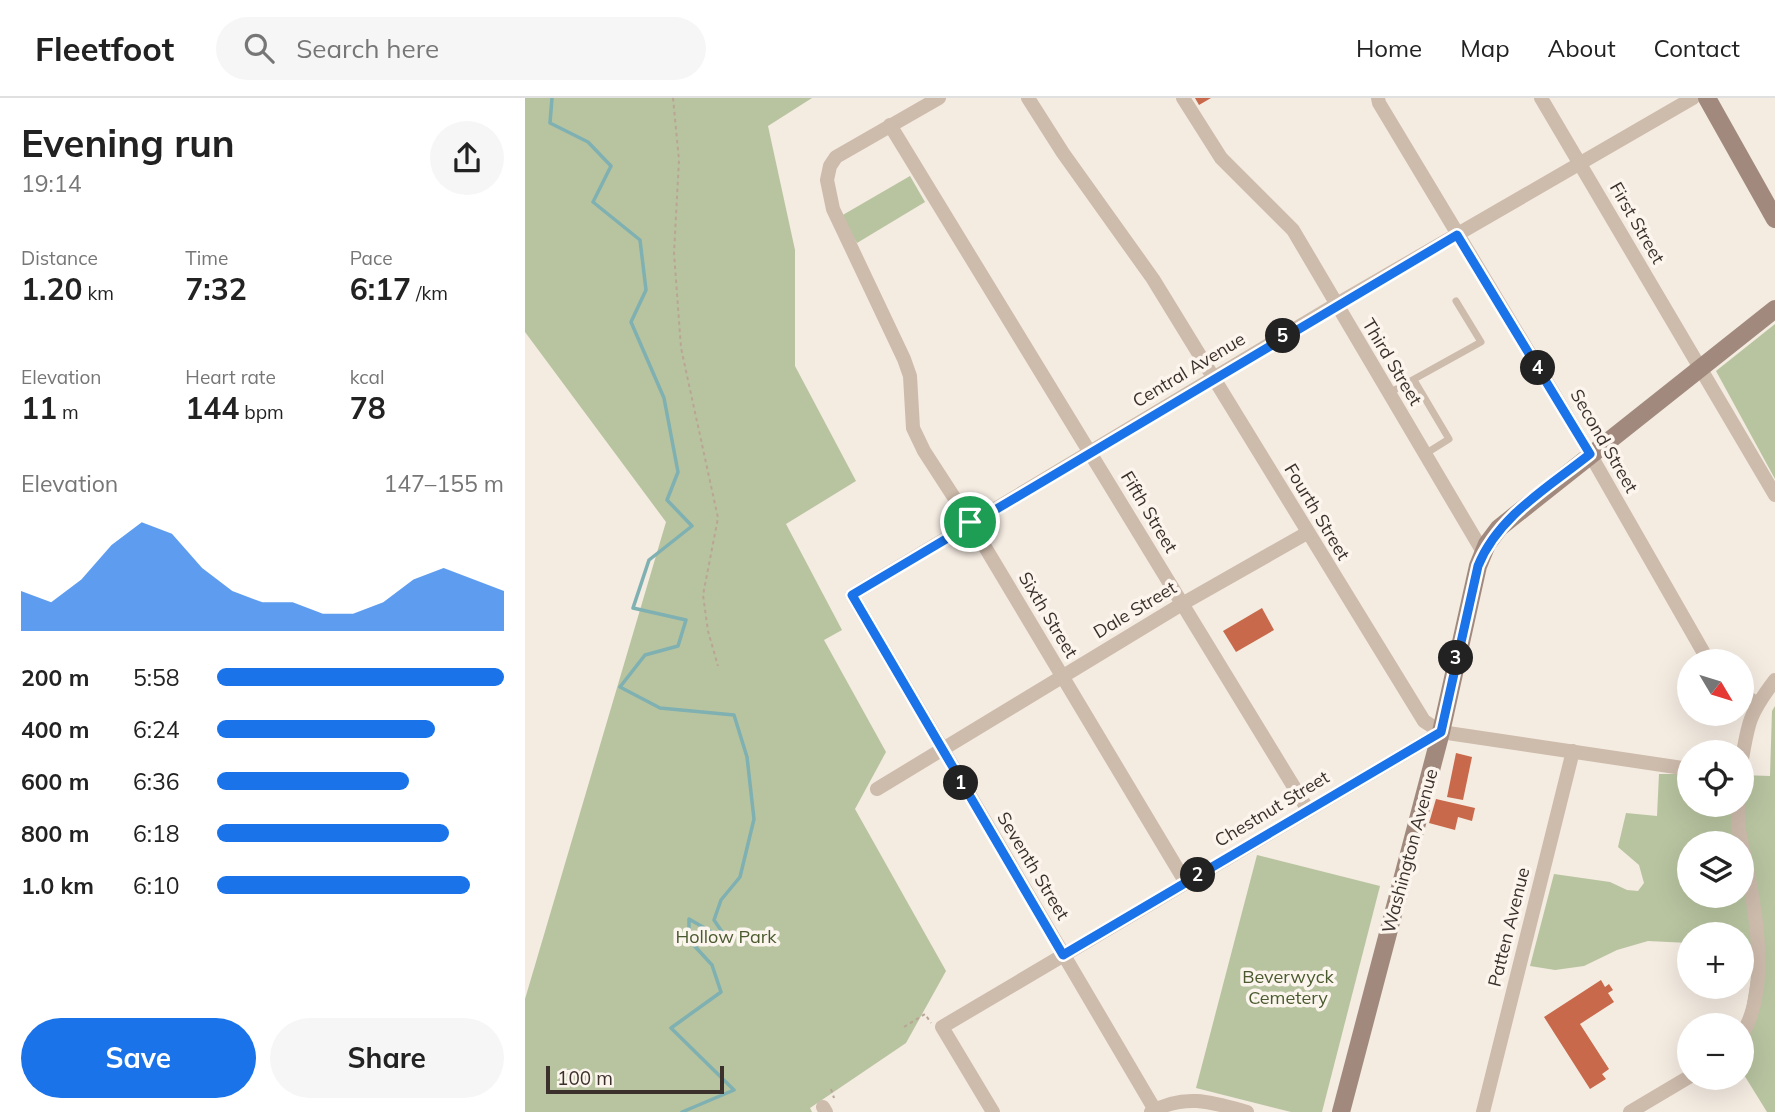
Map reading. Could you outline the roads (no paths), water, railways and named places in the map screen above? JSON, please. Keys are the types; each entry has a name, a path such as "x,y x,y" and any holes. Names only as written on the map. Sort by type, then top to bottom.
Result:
{"street":[{"path":"890,125 940,98"},
{"name":"Fourth Street","path":"1028,98 1063,153 1153,279 1419,715 1441,732"},
{"name":"Third Street","path":"1184,98 1221,158 1293,230 1483,552"},
{"name":"First Street","path":"1541,98 1775,495"},
{"name":"Central Avenue","path":"852,595 1335,305 1693,98"},
{"path":"1707,98 1775,219"},
{"name":"Second Street","path":"1375,100 1590,454 1702,649"},
{"name":"Sixth Street","path":"890,125 845,150 829,166 827,180 833,209 910,376 913,428 1186,883"},
{"name":"Fifth Street","path":"890,125 1308,810"},
{"name":"Washington Avenue","path":"1342,1112 1441,732 1453,667 1483,552 1499,528 1698,367 1775,309"},
{"name":"Dale Street","path":"877,789 1182,604 1307,533"},
{"name":"Seventh Street","path":"852,595 1153,1111 1172,1102 1191,1098 1248,1112"},
{"path":"1745,740 1756,703 1775,680"},
{"path":"1441,732 1677,767"},
{"name":"Chestnut Street","path":"993,1112 942,1027 1441,732"},
{"name":"Patten Avenue","path":"1483,1112 1573,751"},
{"path":"1738,817 1765,965 1758,1010 1754,1016"},
{"path":"1630,1112 1677,1084"}],"lane":[{"path":"1389,394 1481,342 1456,301"},
{"path":"1414,380 1449,439 1424,454"}],"waterway":[{"path":"552,98 550,123 588,142 611,166 593,202 640,240 646,290 631,322 664,398 678,472 667,500 692,526 649,560 633,608 686,620 678,646 645,655 620,687 660,708 734,715 747,757 754,819 740,877 721,900 714,920 729,942 689,919 689,940 712,965 721,992 671,1028 734,1090 682,1112"}],"park label":[{"name":"Hollow Park","path":"726,937"},
{"name":"Beverwyck Cemetery","path":"1288,987"}]}
